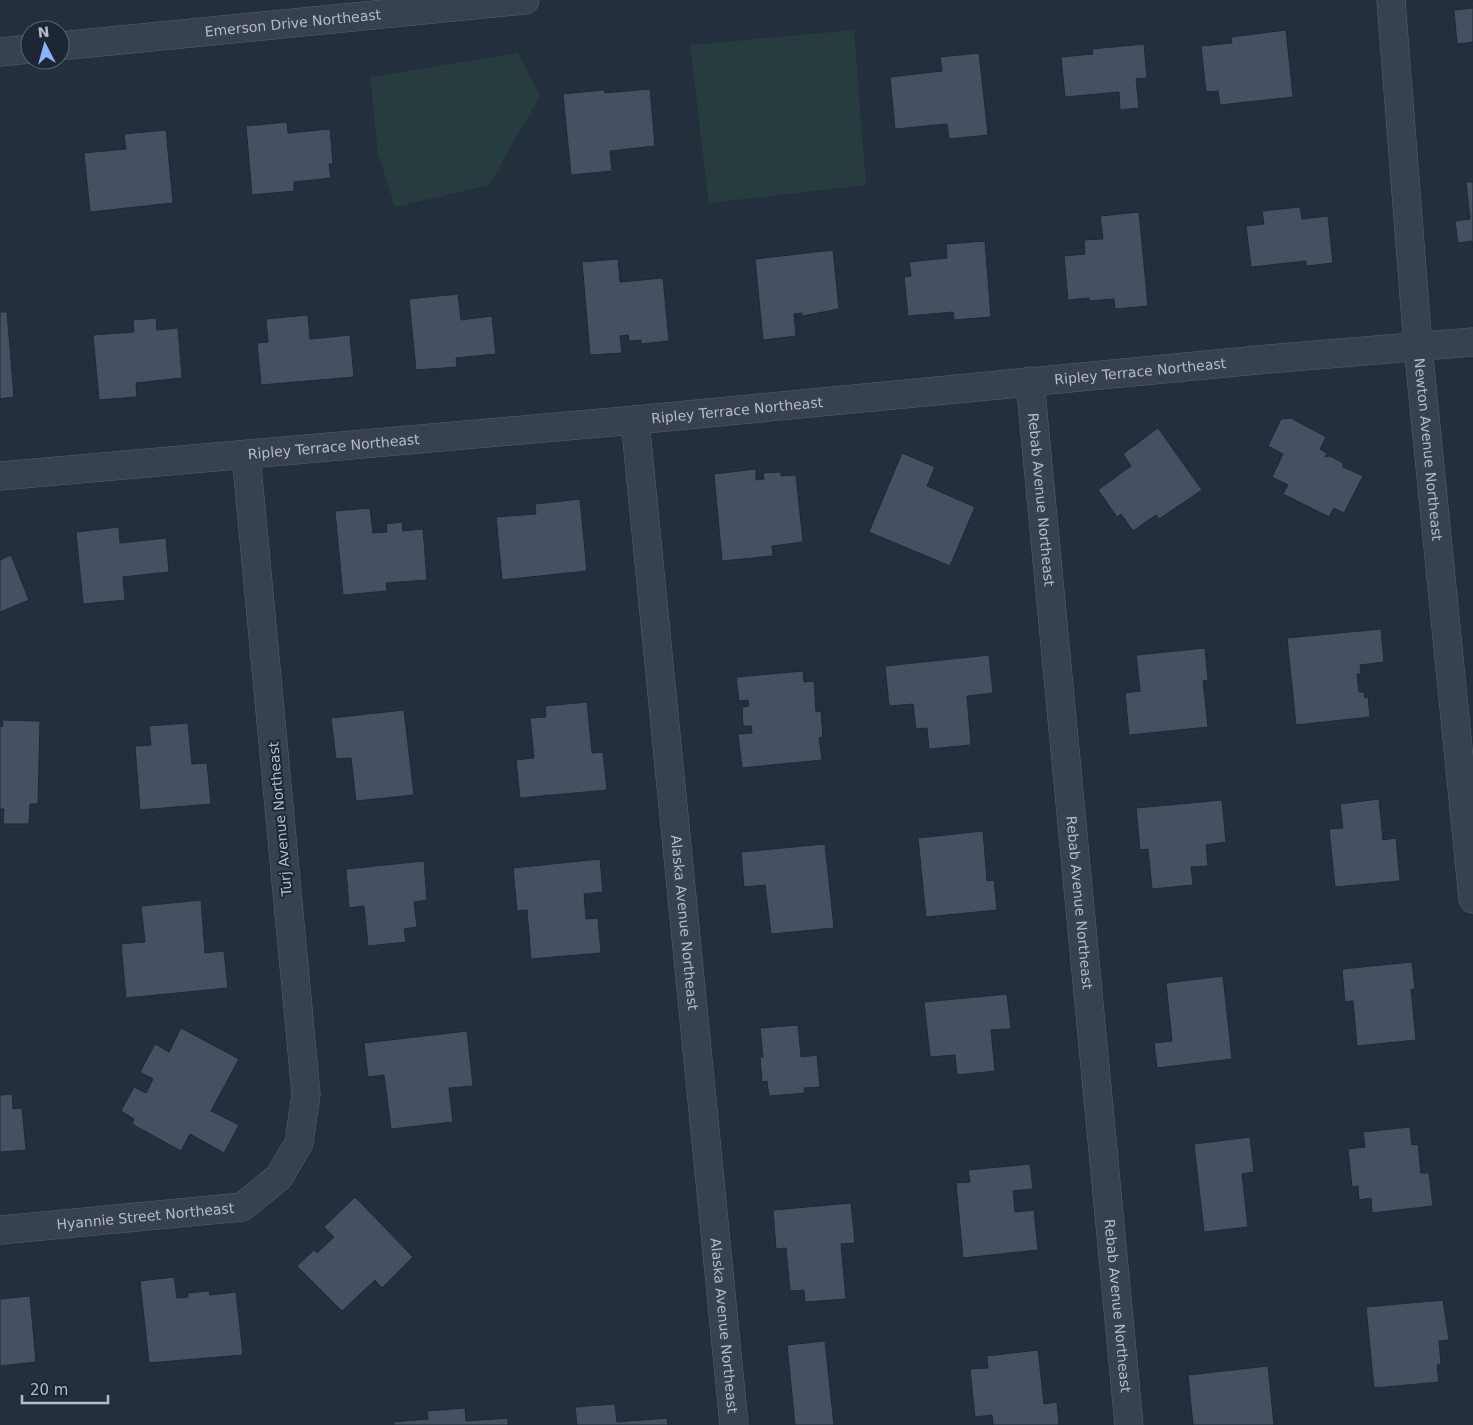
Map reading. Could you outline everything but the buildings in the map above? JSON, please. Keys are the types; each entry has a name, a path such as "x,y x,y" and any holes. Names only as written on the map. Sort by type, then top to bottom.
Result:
{"street":[{"name":"Emerson Drive Northeast","path":"70,45 525,0"},
{"name":"Newton Avenue Northeast","path":"1391,0 1418,346 1465,729 1473,900"},
{"path":"0,52 20,50"},
{"name":"Ripley Terrace Northeast","path":"0,476 635,420 1030,381 1473,342"},
{"name":"Rebab Avenue Northeast","path":"1030,381 1128,1425"},
{"name":"Alaska Avenue Northeast","path":"635,420 734,1425"},
{"name":"Turj Avenue Northeast","path":"246,455 306,1094 299,1143 279,1177"},
{"name":"Hyannie Street Northeast","path":"0,1230 242,1207 279,1177"}],"green space":[{"path":"854,30 866,185 709,203 690,45"},
{"path":"518,53 540,96 489,185 395,207 378,154 370,77"}]}
